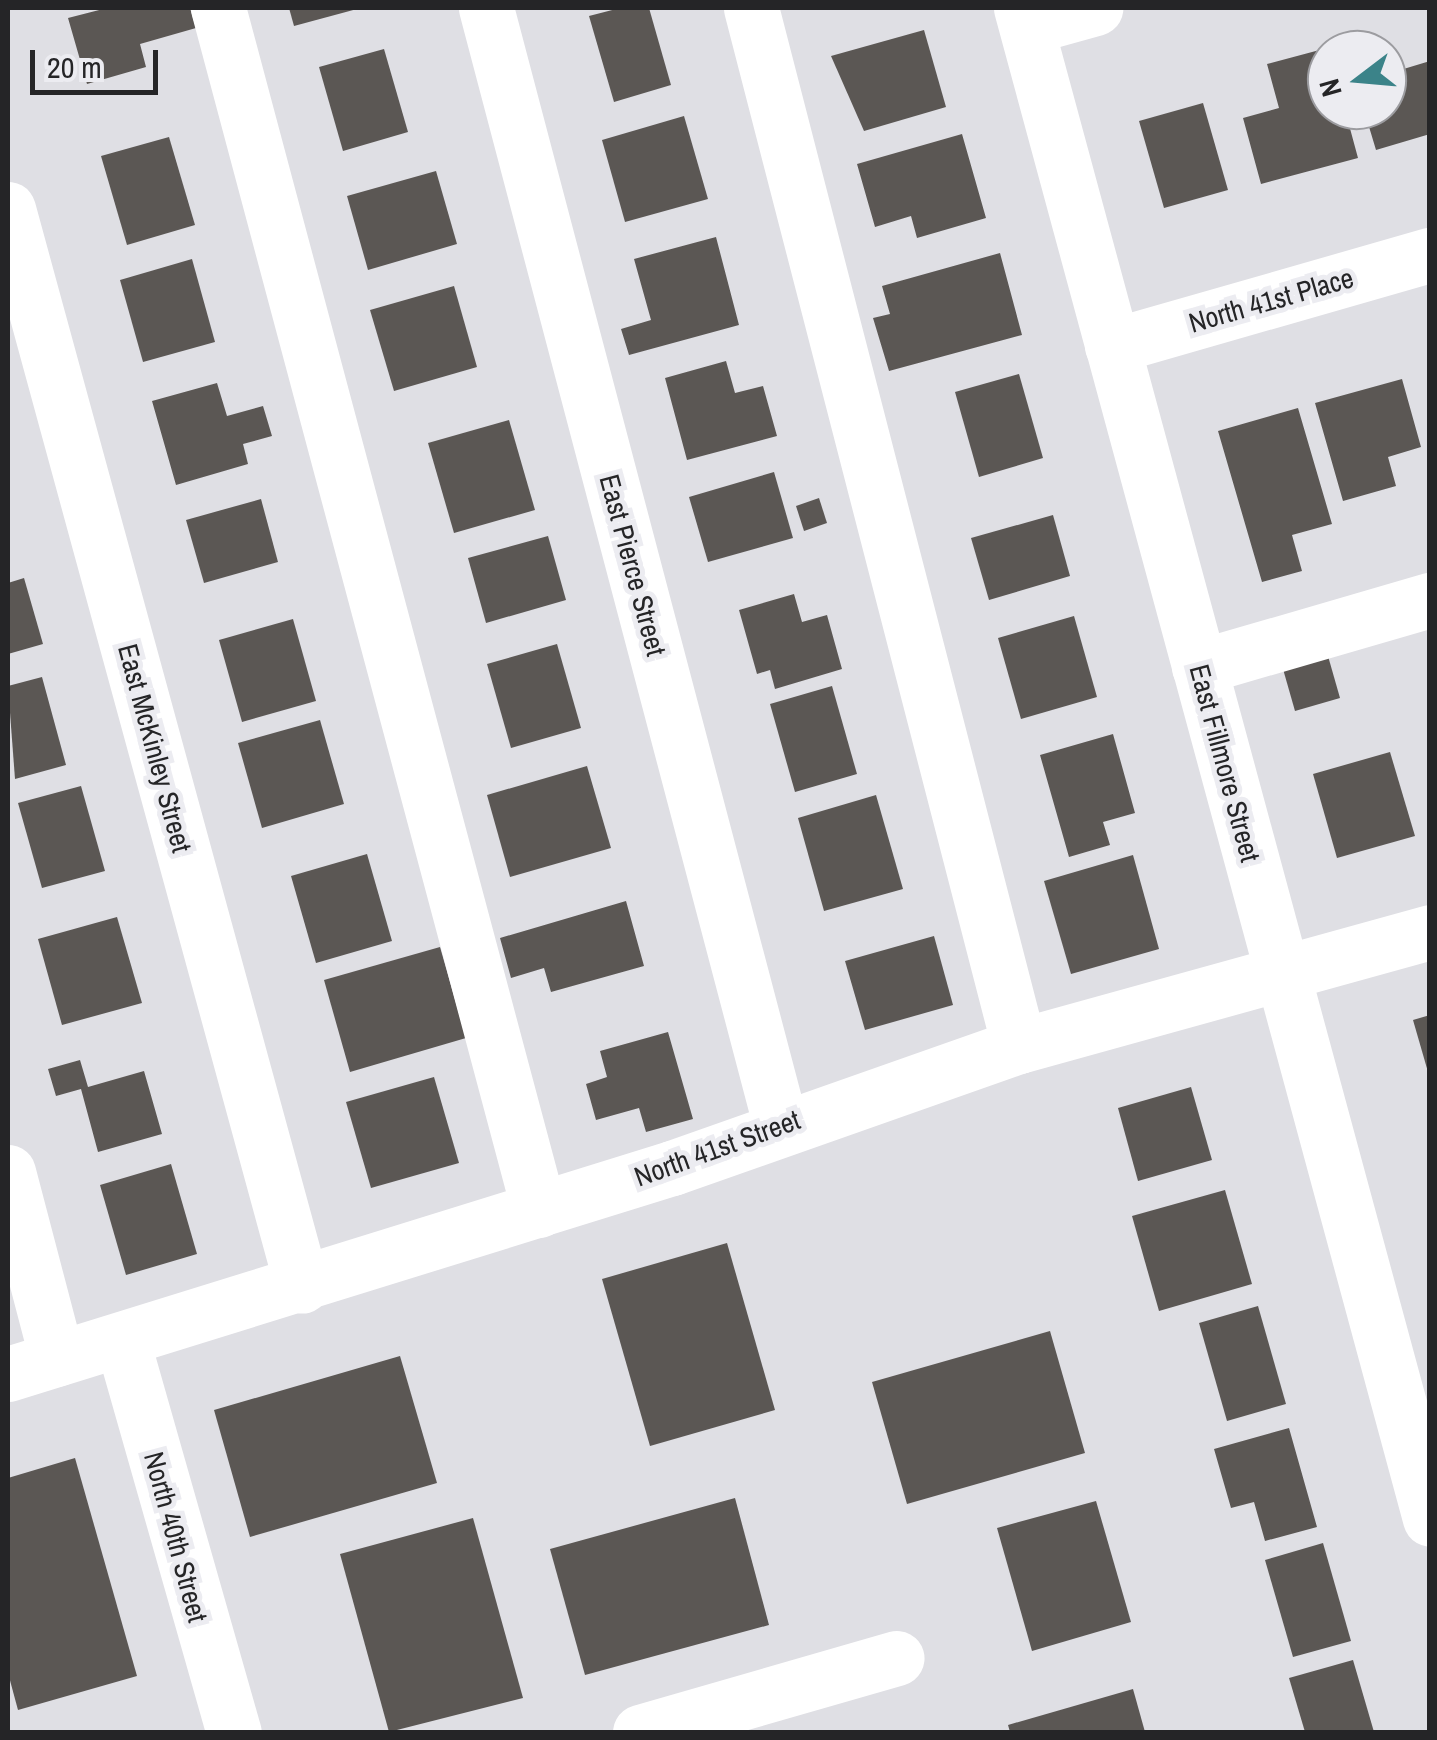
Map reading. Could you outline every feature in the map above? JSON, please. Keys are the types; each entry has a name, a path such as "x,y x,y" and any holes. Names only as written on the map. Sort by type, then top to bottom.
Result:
{"street":[{"path":"218,8 539,1210"},
{"name":"East Pierce Street","path":"486,8 780,1124"},
{"path":"751,8 1020,1046"},
{"path":"1024,17 1095,8"},
{"name":"East Fillmore Street","path":"1024,17 1430,1519"},
{"name":"East McKinley Street","path":"8,209 302,1286"},
{"name":"North 41st Place","path":"1112,346 1430,255"},
{"path":"1199,668 1430,600"},
{"name":"North 41st Street","path":"32,1366 539,1210 780,1124 1020,1046 1430,932"},
{"path":"8,1172 32,1366"},
{"name":"North 40th Street","path":"122,1340 234,1732"},
{"path":"640,1732 897,1658"}],"building":[{"path":"107,8 190,8 196,28 140,44 146,67 87,84 68,18"},
{"path":"289,8 356,8 357,9 294,26"},
{"path":"620,8 649,8 671,85 614,102 589,16"},
{"path":"924,30 946,107 864,131 831,56"},
{"path":"384,49 408,132 343,151 319,67"},
{"path":"1307,53 1307,130 1350,130 1358,158 1261,184 1243,118 1279,108 1267,64"},
{"path":"1430,61 1430,134 1376,150 1370,130 1407,130 1407,68"},
{"path":"1203,103 1228,190 1164,208 1139,121"},
{"path":"684,116 708,199 625,222 602,140"},
{"path":"962,134 986,218 917,238 911,216 875,227 857,164"},
{"path":"169,137 195,225 127,245 101,156"},
{"path":"436,171 457,244 368,270 347,196"},
{"path":"716,237 739,325 629,355 621,329 651,320 634,259"},
{"path":"1000,253 1022,335 889,371 873,318 890,314 882,286"},
{"path":"192,259 215,342 143,362 120,280"},
{"path":"454,286 477,367 394,391 370,310"},
{"path":"726,361 735,393 763,386 777,436 687,460 665,378"},
{"path":"1019,374 1043,458 979,477 955,392"},
{"path":"1402,379 1421,447 1388,457 1396,486 1343,501 1315,403"},
{"path":"217,383 227,416 263,406 272,436 243,444 248,464 176,485 152,401"},
{"path":"1298,408 1332,524 1292,535 1302,571 1262,582 1218,431"},
{"path":"509,420 535,510 454,533 428,443"},
{"path":"774,472 793,538 708,562 689,497"},
{"path":"819,498 827,523 804,531 796,506"},
{"path":"261,499 278,562 204,583 186,520"},
{"path":"1053,515 1070,576 989,600 971,538"},
{"path":"548,536 566,600 486,623 468,558"},
{"path":"24,578 43,644 8,654 8,583"},
{"path":"794,594 802,622 827,615 842,669 775,689 770,670 757,674 739,610"},
{"path":"1074,616 1097,697 1021,719 998,638"},
{"path":"293,619 316,701 242,722 219,640"},
{"path":"557,644 581,728 511,748 487,664"},
{"path":"1328,656 1340,698 1295,711 1283,669"},
{"path":"42,677 66,765 15,779 8,686"},
{"path":"832,686 857,774 795,792 770,704"},
{"path":"320,720 344,804 262,828 238,743"},
{"path":"1113,734 1135,813 1103,822 1110,845 1069,857 1040,755"},
{"path":"1390,752 1415,836 1337,858 1313,774"},
{"path":"587,766 611,848 510,877 487,795"},
{"path":"81,786 105,871 42,888 18,803"},
{"path":"876,795 903,889 824,911 798,818"},
{"path":"367,854 392,941 316,963 291,876"},
{"path":"1133,855 1159,949 1071,974 1044,881"},
{"path":"626,901 644,966 551,992 544,968 511,978 500,938"},
{"path":"117,917 142,1003 62,1025 38,939"},
{"path":"934,936 953,1005 865,1030 845,961"},
{"path":"440,947 466,1038 350,1072 324,980"},
{"path":"1430,1015 1430,1072 1428,1072 1413,1020"},
{"path":"668,1032 693,1119 646,1132 639,1108 596,1120 586,1084 607,1077 600,1051"},
{"path":"80,1060 88,1087 144,1071 162,1134 98,1152 81,1089 56,1096 48,1069"},
{"path":"434,1077 459,1163 371,1188 346,1102"},
{"path":"1191,1087 1212,1160 1138,1181 1118,1108"},
{"path":"171,1164 197,1254 126,1275 100,1185"},
{"path":"1225,1190 1252,1284 1159,1311 1132,1216"},
{"path":"727,1243 775,1410 650,1446 602,1279"},
{"path":"1258,1306 1286,1404 1227,1421 1199,1323"},
{"path":"1050,1331 1085,1453 907,1504 872,1382"},
{"path":"400,1356 437,1483 250,1537 214,1410"},
{"path":"1289,1428 1317,1527 1265,1541 1254,1502 1231,1508 1214,1449"},
{"path":"75,1458 137,1676 18,1710 8,1673 8,1478"},
{"path":"735,1498 769,1625 585,1675 550,1549"},
{"path":"1096,1501 1131,1622 1032,1651 997,1528"},
{"path":"473,1518 523,1698 389,1732 340,1554"},
{"path":"1323,1543 1351,1641 1293,1657 1265,1560"},
{"path":"1353,1660 1374,1732 1305,1732 1289,1678"},
{"path":"1133,1689 1145,1732 1010,1732 1008,1725"}]}
